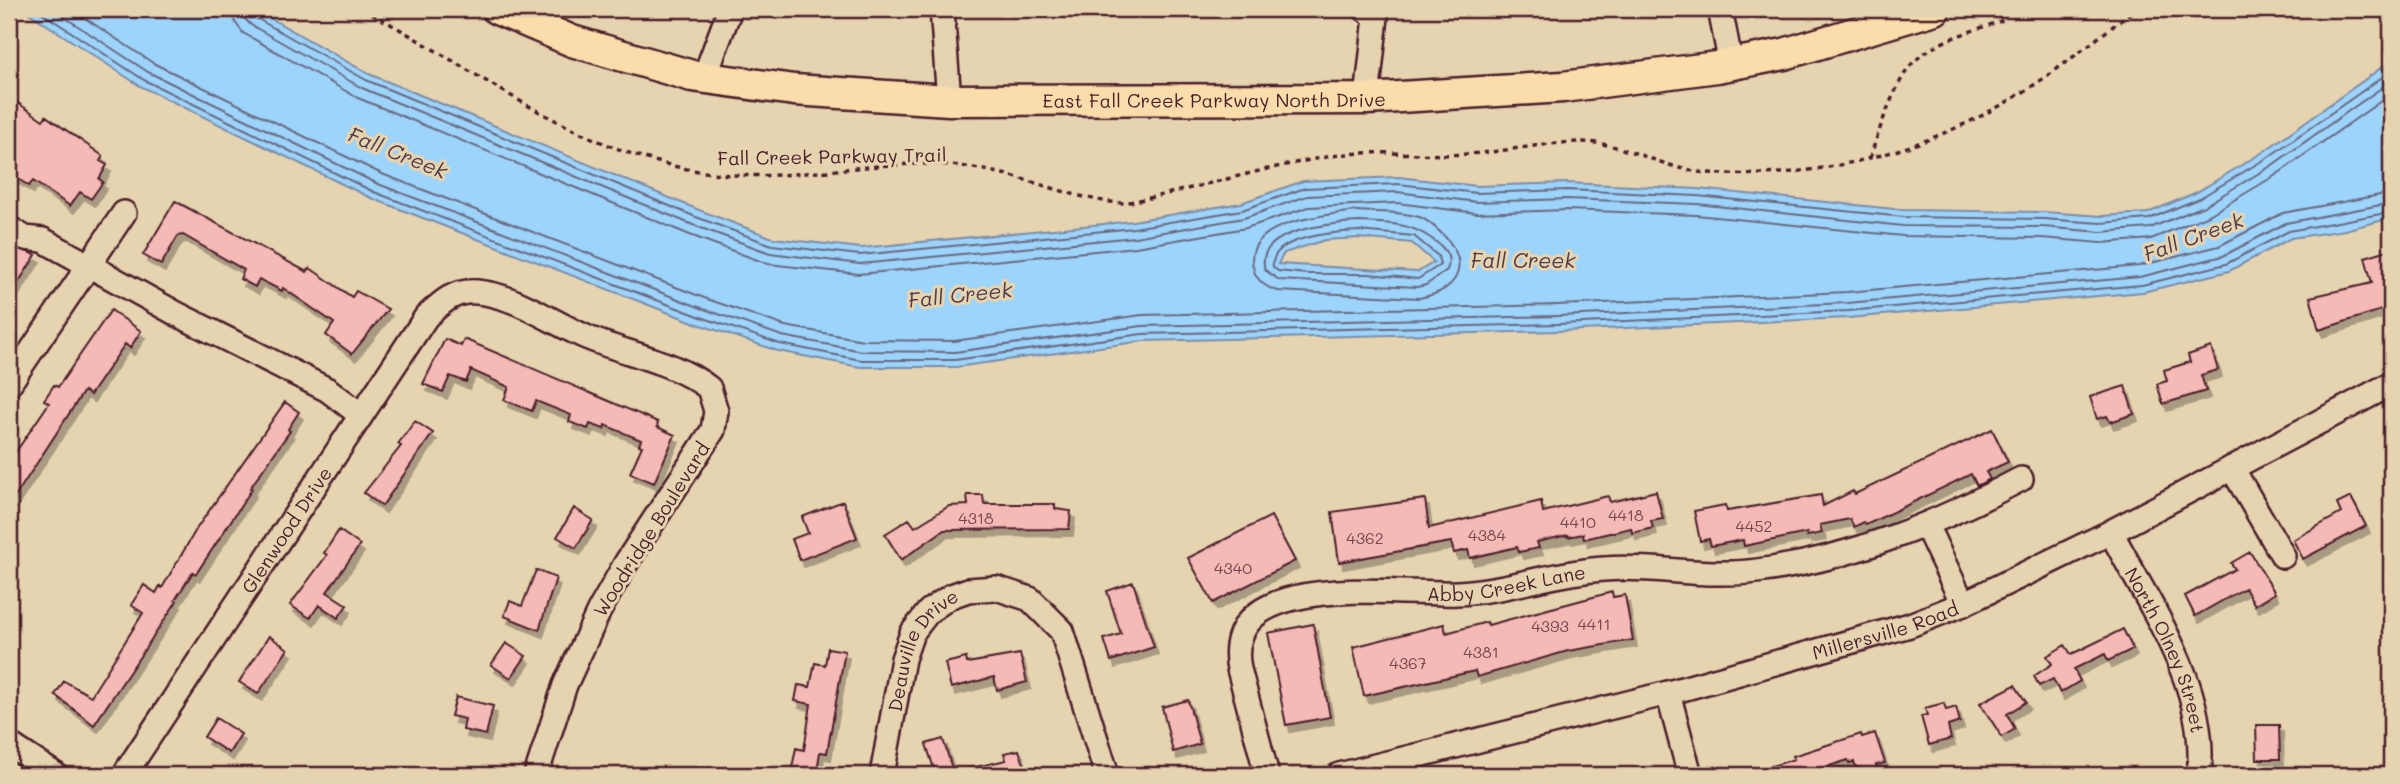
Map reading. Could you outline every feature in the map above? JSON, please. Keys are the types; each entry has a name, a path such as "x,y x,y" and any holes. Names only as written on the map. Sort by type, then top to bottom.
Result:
{"main road":[{"name":"East Fall Creek Parkway North Drive","path":"497,9 572,41 623,58 704,78 794,90 948,100 1367,99 1563,87 1731,65 1818,45 1935,9"}],"street":[{"path":"704,78 730,9"},
{"path":"942,9 948,100"},
{"path":"1365,9 1376,17 1367,99"},
{"path":"1720,9 1731,65"},
{"path":"9,384 124,213"},
{"path":"9,228 25,238 43,240 88,267 328,390 361,415"},
{"name":"Glenwood Drive","path":"124,775 426,317 448,297 475,292 502,298 587,337 687,374 709,388 713,400"},
{"name":"Millersville Road","path":"1339,775 1668,693 1897,629 1963,604 2111,532 2391,384"},
{"name":"Woodridge Boulevard","path":"536,775 559,702 583,644 626,563 709,437 715,423 713,400"},
{"path":"2232,468 2283,556"},
{"name":"Abby Creek Lane","path":"1267,775 1237,652 1249,622 1277,604 1329,591 1412,594 1474,592 1555,574 1601,569 1713,573 1758,571 1875,544 1926,525 2021,479"},
{"path":"1926,525 1963,604"},
{"name":"North Olney Street","path":"2111,532 2191,690 2200,725 2199,775"},
{"name":"Deauville Drive","path":"882,775 903,659 912,633 929,611 951,596 996,588 1030,599 1062,632 1107,775"},
{"path":"1668,693 1690,775"},
{"path":"9,744 56,775"}],"path":[{"name":"Fall Creek Parkway Trail","path":"363,9 563,125 654,160 724,174 853,170 929,164 999,173 1104,202 1125,203 1247,172 1342,154 1466,155 1558,143 1591,142 1706,173 1799,172 1899,150 1979,117 2038,83 2136,9"},
{"path":"1870,158 1886,111 1914,60 1944,41 2001,21 1999,13"}],"water":[{"name":"Fall Creek","path":"23,9 254,9 369,74 699,210 773,238 861,248 1133,221 1241,203 1303,181 1398,177 1477,186 1567,183 1698,189 1904,210 2044,212 2102,216 2148,213 2197,192 2263,152 2391,61 2391,218 2345,230 2291,238 2229,271 2143,292 1848,318 1559,331 1143,341 956,367 860,367 778,351 698,324 371,198 140,86","holes":["1359,238 1412,243 1434,262 1418,272 1278,264 1284,253 1325,240"]}],"building":[{"path":"9,97 43,120 46,116 103,156 100,161 107,165 99,179 103,182 91,199 80,192 70,206 33,181 29,186 9,173"},
{"path":"175,201 307,272 310,268 352,297 356,291 388,309 352,354 326,335 334,323 283,288 282,291 259,279 255,287 240,279 244,270 183,235 178,236 161,265 143,255"},
{"path":"12,246 36,255 9,297 9,250"},
{"path":"2391,249 2391,307 2319,330 2310,297 2372,283 2365,257"},
{"path":"111,310 141,331 130,348 125,344 90,395 84,391 9,506 9,462 49,403 44,400 54,385 58,387"},
{"path":"445,339 461,346 464,339 658,422 657,427 675,435 654,483 630,473 642,446 639,445 641,440 605,425 604,429 590,424 588,429 569,422 571,415 536,401 532,411 504,400 509,387 471,370 466,382 450,376 443,392 423,384"},
{"path":"2211,347 2218,370 2201,375 2206,391 2163,404 2157,384 2167,381 2164,370 2190,362 2188,355"},
{"path":"2125,386 2134,414 2110,422 2107,416 2097,419 2090,397"},
{"path":"285,402 299,412 288,429 290,431 250,488 252,489 196,574 193,572 175,600 177,601 94,725 55,695 64,681 91,696 143,613 131,605 144,585 156,593 160,586 162,588 197,528"},
{"path":"415,421 433,433 382,506 364,493 401,446 398,444"},
{"path":"1992,429 2008,462 1986,472 1990,479 1977,486 1971,474 1866,525 1864,522 1854,527 1850,519 1820,525 1822,533 1807,536 1807,533 1744,546 1743,540 1711,546 1709,539 1700,541 1694,511 1725,505 1727,511 1821,495 1823,506 1853,491 1855,494"},
{"path":"1656,491 1663,519 1651,521 1653,528 1632,533 1631,528 1584,539 1583,534 1568,535 1537,542 1539,548 1519,552 1517,547 1470,558 1468,550 1454,553 1451,542 1339,562 1332,512 1425,499 1429,528 1541,501 1543,512 1608,496 1610,502"},
{"path":"967,495 983,495 984,504 1055,504 1055,509 1071,511 1069,529 944,530 901,560 885,534 909,519 915,527 949,506 968,505"},
{"path":"2351,497 2366,526 2303,559 2293,540 2341,513 2337,504"},
{"path":"843,501 857,538 800,560 792,539 808,533 802,517"},
{"path":"574,508 593,520 576,548 557,537"},
{"path":"1271,516 1295,561 1213,603 1188,558"},
{"path":"339,530 360,545 327,592 347,605 338,618 319,605 310,618 290,605 327,555 324,553"},
{"path":"2250,552 2275,593 2255,605 2245,588 2195,616 2185,596 2235,569 2231,563"},
{"path":"536,570 556,578 539,630 504,616 510,601 522,606"},
{"path":"1133,582 1154,647 1111,661 1104,639 1121,634 1107,591"},
{"path":"1612,592 1613,597 1625,595 1633,640 1568,651 1477,677 1475,671 1364,696 1353,647 1444,624 1446,633 1487,622 1488,625"},
{"path":"1313,624 1330,717 1286,725 1268,633"},
{"path":"2123,629 2133,649 2108,661 2105,654 2074,669 2080,681 2060,693 2053,679 2039,686 2034,676 2052,664 2047,656 2065,645 2071,654"},
{"path":"269,636 288,649 258,694 239,682"},
{"path":"506,643 526,656 511,678 491,665"},
{"path":"828,648 845,651 827,753 820,752 817,772 792,768 796,748 804,750 811,704 795,701 798,685 810,687 815,663 825,665"},
{"path":"1020,654 1027,682 997,690 994,677 951,688 945,663 966,658 967,663"},
{"path":"2015,685 2026,702 2007,714 2015,729 2002,737 1980,703"},
{"path":"456,697 493,706 486,735 463,730 465,719 451,716"},
{"path":"1188,700 1200,744 1173,752 1162,707"},
{"path":"1944,703 1946,710 1956,707 1960,722 1948,726 1951,739 1929,745 1921,716 1927,715 1925,708"},
{"path":"216,718 241,734 229,753 204,737"},
{"path":"2256,725 2279,725 2280,759 2257,759"},
{"path":"1875,733 1885,763 1876,765 1879,775 1863,775 1861,768 1857,769 1854,762 1849,763 1848,760 1801,775 1754,775 1753,772 1861,734 1862,737"},
{"path":"943,739 954,775 936,775 926,744"},
{"path":"1019,750 1028,775 967,775 967,769 1006,760 1004,753"}]}
